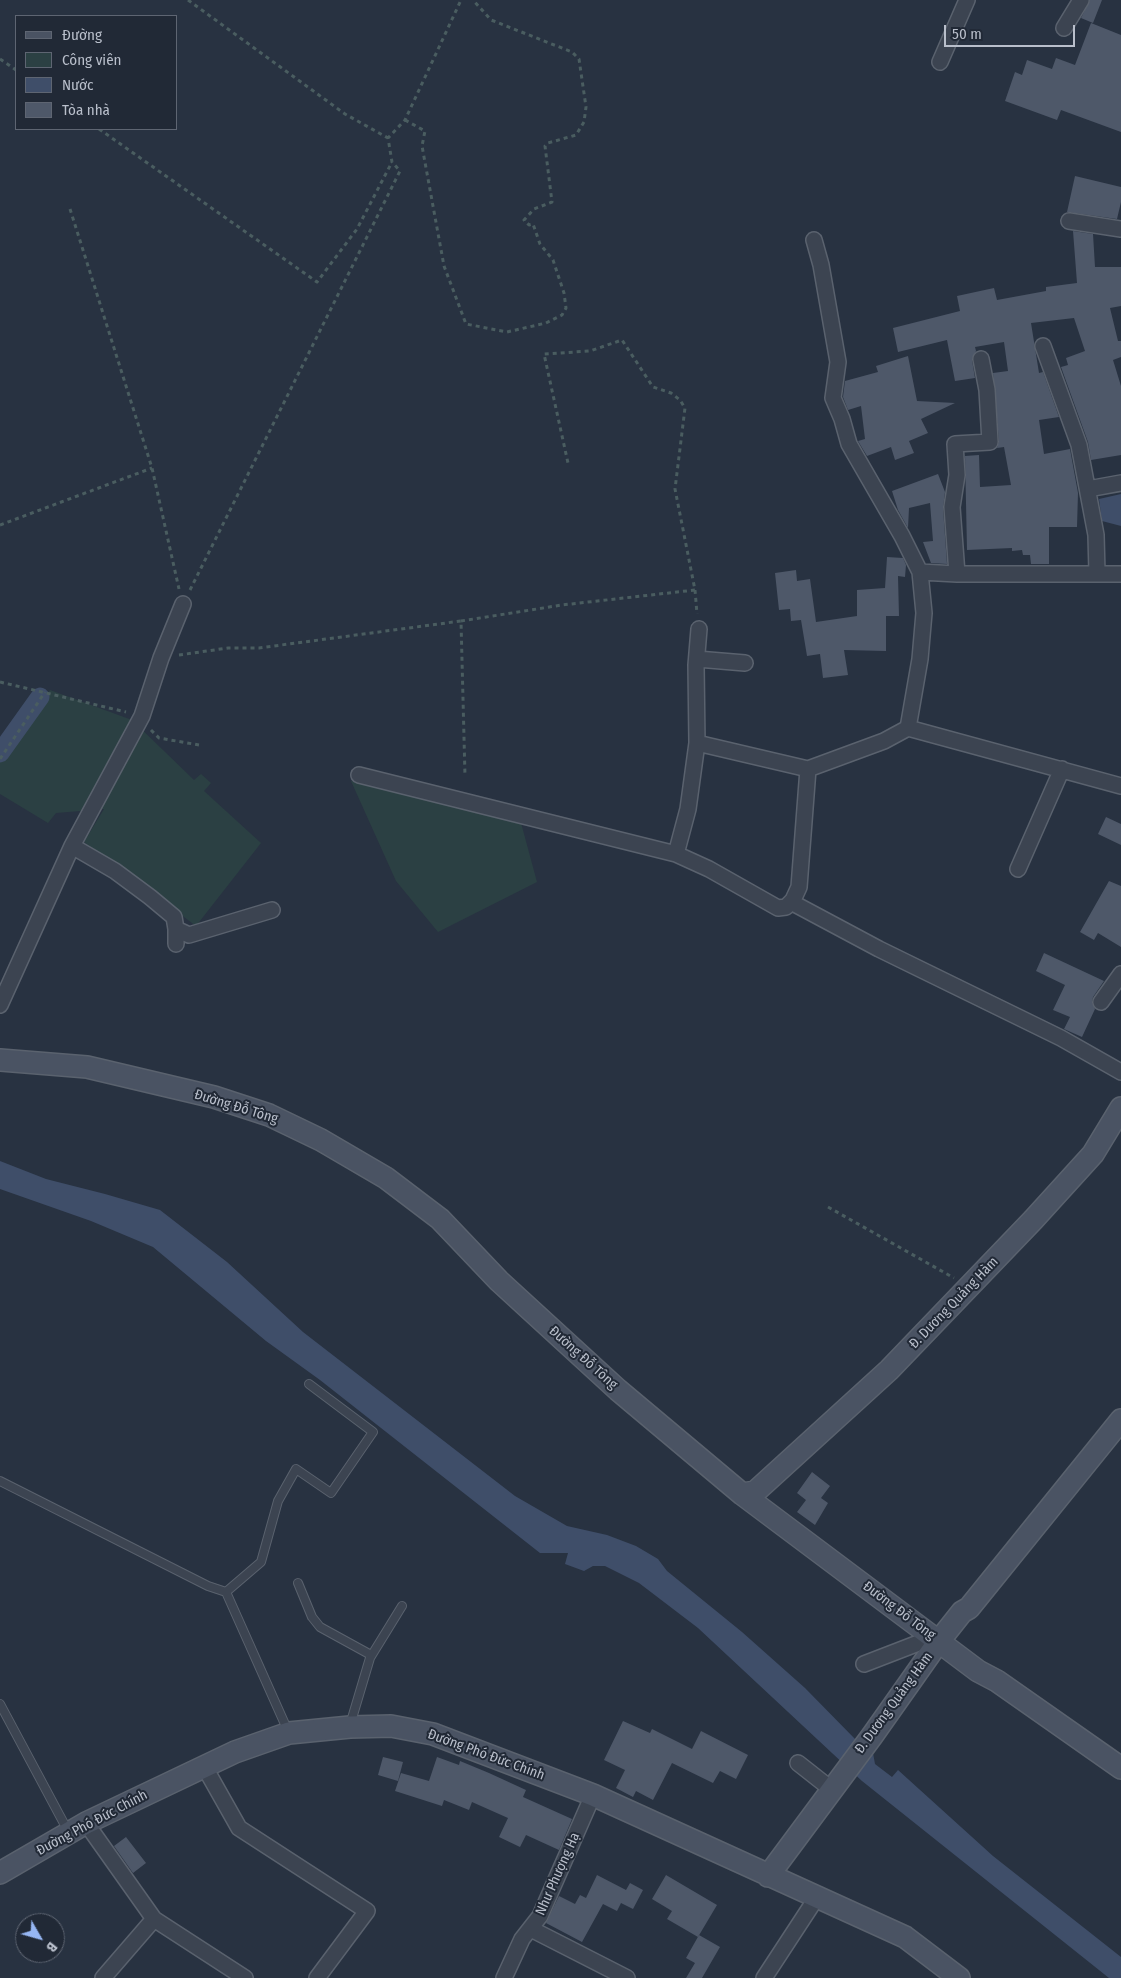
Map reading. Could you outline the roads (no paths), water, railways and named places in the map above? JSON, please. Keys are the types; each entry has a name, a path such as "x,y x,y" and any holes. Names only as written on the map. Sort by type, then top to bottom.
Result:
{"main road":[{"name":"Đường Đỗ Tông","path":"0,1060 87,1067 214,1097 269,1115 321,1140 386,1178 440,1219 499,1282 618,1390 742,1494 978,1671 996,1681 1121,1768"},
{"name":"Đ. Dương Quảng Hàm","path":"742,1494 755,1492 889,1370 1094,1154 1121,1108"},
{"name":"Đ. Dương Quảng Hàm","path":"768,1876 872,1736 936,1639 962,1612 969,1608 1121,1420"},
{"name":"Đường Phó Đức Chính","path":"0,1873 77,1828 204,1766 289,1733 350,1726 391,1726 433,1734 593,1795 905,1937 959,1978"}],"street":[{"path":"940,62 967,0"},
{"path":"1064,28 1081,0"},
{"path":"1068,221 1121,228 1121,216"},
{"path":"814,240 822,265 838,362 832,398 842,419 849,444 902,536 920,572 924,613 920,659 908,728"},
{"path":"1043,346 1052,376 1078,445 1096,535 1097,573"},
{"path":"957,574 952,507 957,475 955,444 990,442 987,390 981,359"},
{"path":"1088,489 1121,483"},
{"path":"920,572 957,574 1121,574"},
{"path":"0,1005 72,846 142,716 161,658 183,604"},
{"path":"676,854 688,809 697,743 699,629"},
{"path":"697,659 745,663"},
{"path":"697,743 808,769 884,741 908,728 1121,786"},
{"path":"359,775 676,854 709,869 778,908 786,907 791,902 798,887 808,769"},
{"path":"1018,870 1062,769"},
{"path":"72,846 115,871 174,917 176,944"},
{"path":"791,902 879,949 1061,1038 1121,1072"},
{"path":"176,929 189,935 272,910"},
{"path":"1101,1002 1121,974"},
{"path":"864,1664 936,1639"},
{"path":"798,1763 834,1785"},
{"path":"204,1766 240,1828 366,1911 317,1978"},
{"name":"Như Phượng Hạ","path":"504,1978 522,1940 540,1916 593,1795"},
{"path":"77,1828 154,1919 245,1978"},
{"path":"764,1978 817,1897"},
{"path":"102,1978 154,1919"},
{"path":"531,1929 626,1978"}],"lane":[{"path":"226,1592 261,1562 278,1501 296,1469 331,1493 373,1432 309,1384"},
{"path":"0,1481 208,1586 226,1592 289,1733"},
{"path":"298,1583 312,1617 320,1627 372,1655"},
{"path":"350,1726 372,1655 402,1606"},
{"path":"0,1704 77,1828"}],"water":[{"path":"1121,494 1121,526 1102,521 1099,499"},
{"path":"0,1161 46,1179 160,1210 227,1262 303,1332 515,1496 567,1526 607,1535 636,1546 658,1559 667,1571 742,1632 805,1688 856,1740 873,1753 875,1764 892,1777 898,1770 993,1856 1121,1957 1121,1978 1109,1978 862,1781 698,1628 639,1583 605,1566 593,1566 584,1571 565,1564 568,1553 540,1553 320,1380 266,1341 153,1247 91,1221 0,1189"}],"waterway":[{"path":"0,753 40,697"}]}
